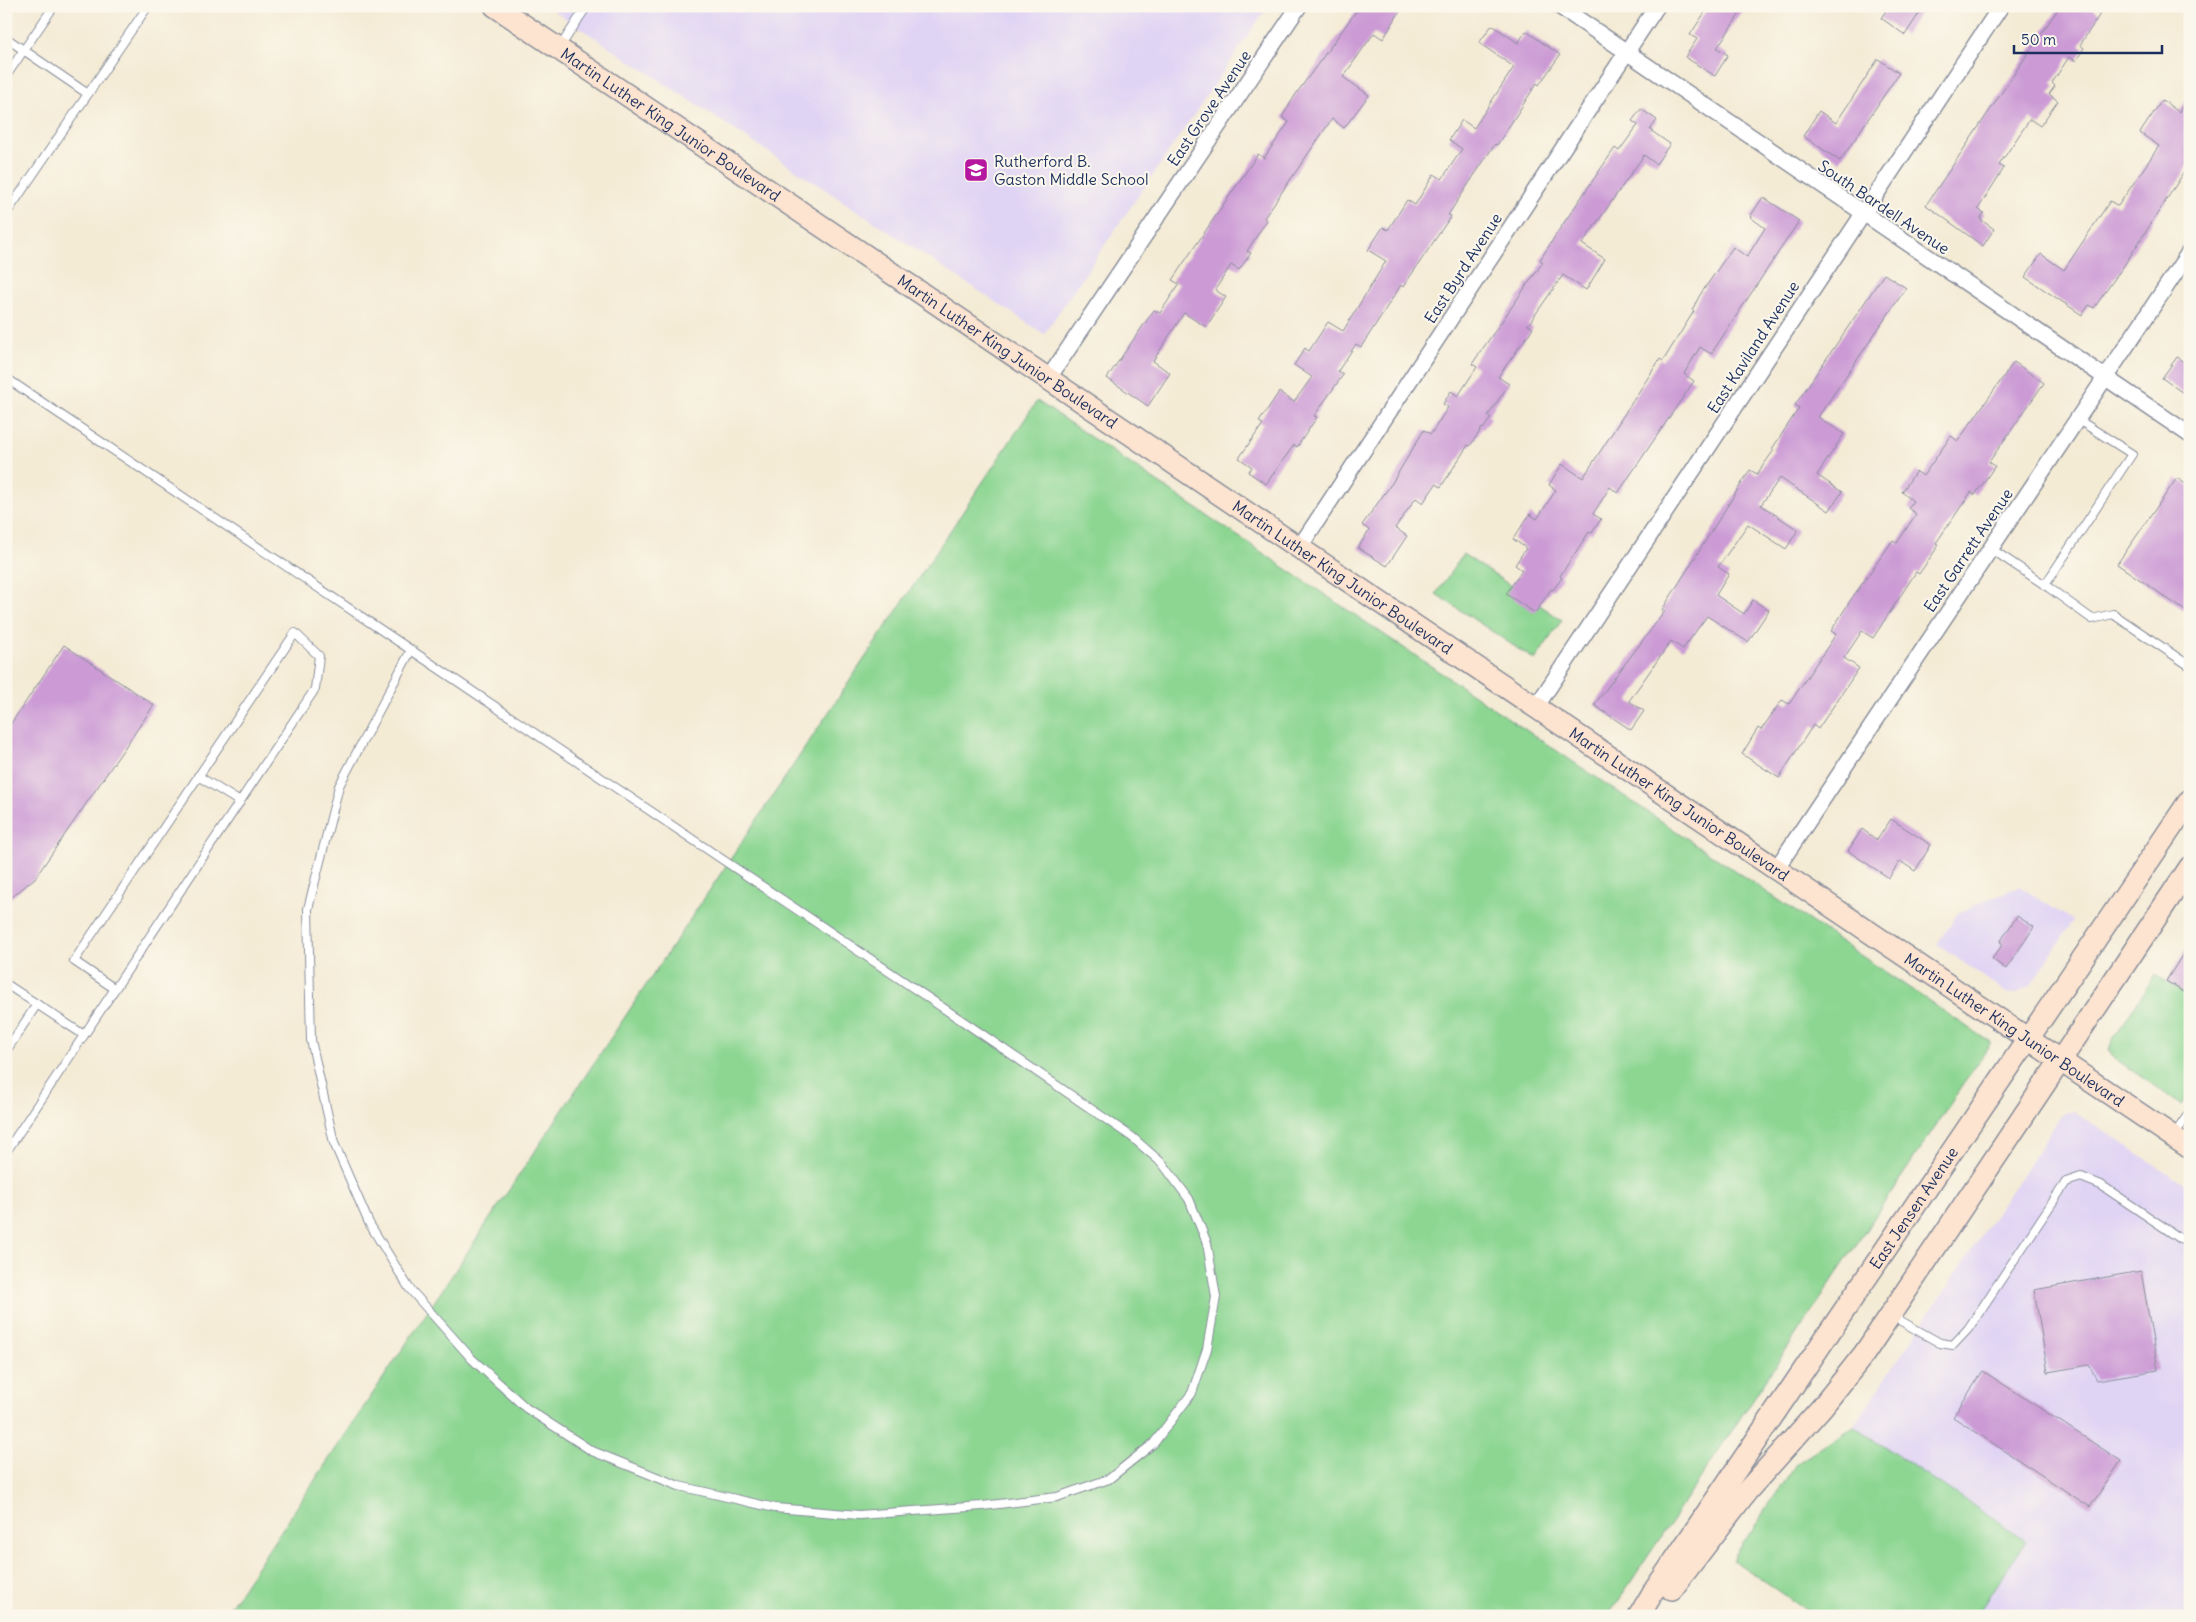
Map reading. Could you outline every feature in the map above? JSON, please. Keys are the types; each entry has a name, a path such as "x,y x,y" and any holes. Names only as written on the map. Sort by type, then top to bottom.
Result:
{"street":[{"name":"Martin Luther King Junior Boulevard","path":"496,6 2181,1142"},
{"name":"East Grove Avenue","path":"1048,379 1298,6"},
{"name":"South Bardell Avenue","path":"1559,6 1862,214 2190,435"},
{"name":"East Byrd Avenue","path":"1300,548 1656,6"},
{"name":"East Kaviland Avenue","path":"1536,707 2001,6"},
{"name":"East Garrett Avenue","path":"1776,869 2190,251"},
{"name":"East Jensen Avenue","path":"1640,1616 1752,1446 2190,800"},
{"path":"1648,1616 1669,1593 1747,1491 1846,1376 1890,1315 2190,867"}],"lane":[{"path":"6,76 54,6"},
{"path":"6,214 9,204 148,6"},
{"path":"559,49 587,6"},
{"path":"6,38 88,94"},
{"path":"6,378 411,650 1132,1136 1163,1164 1189,1199 1207,1243 1216,1297 1207,1349 1192,1394 1154,1443 1109,1479 1057,1497 982,1506 859,1515 775,1508 679,1486 592,1452 526,1408 472,1359 409,1288 369,1223 334,1143 312,1040 308,909 339,786 411,650"},
{"path":"2045,585 2132,454 2077,418"},
{"path":"1990,548 2092,618 2113,614 2190,666"},
{"path":"6,1152 84,1035 115,989 240,802 315,689 319,656 295,633 74,961 115,989"},
{"path":"198,776 240,802"},
{"path":"6,984 84,1035"},
{"path":"6,1051 37,1004"},
{"path":"2181,1142 2190,1112"},
{"path":"1890,1315 1940,1343 1952,1345 1968,1329 2066,1182 2081,1177 2101,1185 2190,1245"}],"shaded area":[{"name":"Rutherford B. Gaston Middle School","path":"547,6 1268,6 1044,334"},
{"path":"2019,886 2073,921 2031,985 2019,993 2008,994 1937,944 1958,913"},
{"path":"2074,1111 2190,1188 2190,1616 1976,1616 2026,1541 1854,1426 2061,1116 2067,1112"}],"green space":[{"path":"1037,401 1991,1043 1608,1616 224,1616"},
{"path":"1463,554 1562,620 1535,660 1436,594"},
{"path":"2155,975 2190,997 2190,1094 2182,1105 2114,1058 2109,1050 2112,1041"},
{"path":"1854,1426 2026,1541 1976,1616 1815,1616 1732,1560 1796,1464"}],"building":[{"path":"1360,6 1403,6 1383,39 1374,33 1343,77 1369,95 1344,128 1332,119 1264,218 1267,220 1247,251 1251,253 1239,270 1231,265 1215,290 1226,297 1206,327 1184,313 1153,361 1170,373 1148,406 1107,378 1154,310 1160,313 1179,284 1172,280 1258,154 1264,158 1289,122 1282,117 1296,94"},
{"path":"1709,6 1745,6 1717,48 1728,55 1715,76 1685,57 1697,39 1690,35"},
{"path":"1889,6 1924,6 1905,35 1881,18"},
{"path":"2060,6 2088,6 2100,14 2080,45 2084,48 2076,61 2069,57 2052,83 2055,86 2049,94 2058,101 2040,126 2030,119 1999,165 2004,168 1978,209 1984,213 1980,219 1994,229 1983,246 1926,205"},
{"path":"1492,25 1518,43 1526,31 1560,55 1539,85 1537,83 1497,145 1495,144 1448,215 1451,216 1403,287 1401,285 1361,347 1356,344 1338,371 1343,375 1314,416 1317,417 1297,447 1294,445 1266,484 1248,472 1252,467 1239,458 1263,424 1259,422 1279,392 1294,402 1312,377 1294,365 1305,348 1309,351 1328,322 1343,331 1386,261 1368,250 1383,227 1388,230 1407,200 1415,205 1434,174 1442,179 1462,149 1449,140 1462,120 1474,128 1514,67 1479,43"},
{"path":"1878,59 1899,73 1840,161 1803,136 1819,111 1836,123"},
{"path":"2190,94 2190,163 2125,264 2094,308 2089,305 2082,315 2025,277 2041,254 2064,270 2110,201 2118,206 2159,146 2140,133 2162,100 2179,112"},
{"path":"1641,109 1657,120 1650,130 1670,144 1656,164 1644,155 1582,244 1605,259 1586,290 1563,275 1528,325 1533,328 1498,377 1509,384 1488,416 1491,418 1470,446 1468,445 1441,487 1436,484 1423,503 1416,498 1395,528 1407,536 1387,566 1358,548 1369,530 1362,525 1392,483 1424,430 1431,434 1448,407 1443,404 1451,391 1458,396 1477,367 1472,364 1543,262 1540,260 1559,230 1615,148 1619,151 1638,125 1632,121"},
{"path":"1763,197 1799,221 1711,354 1700,347 1684,374 1694,381 1618,493 1610,487 1593,514 1601,519 1592,533 1589,532 1560,576 1562,578 1553,590 1551,589 1535,613 1506,594 1522,570 1515,565 1526,548 1513,539 1530,514 1537,519 1556,490 1549,485 1562,464 1583,478 1660,359 1663,361 1694,311 1692,310 1700,295 1733,247 1747,257 1765,228 1750,217"},
{"path":"1884,274 1906,288 1818,417 1844,434 1817,475 1842,492 1829,511 1780,478 1761,505 1798,530 1786,549 1748,524 1718,567 1729,574 1716,595 1744,614 1753,600 1769,610 1748,642 1707,616 1683,649 1671,641 1629,701 1644,711 1631,730 1594,705 1665,611 1662,610 1750,470 1757,474 1774,450 1772,449 1799,408 1795,405"},
{"path":"2177,357 2190,367 2190,398 2162,378"},
{"path":"2014,362 2044,383 1989,462 1995,466 1975,495 1971,492 1936,543 1939,545 1919,574 1916,572 1873,638 1862,631 1844,658 1859,668 1818,729 1813,725 1779,778 1742,754 1758,728 1761,730 1782,700 1789,704 1836,634 1831,631 1852,598 1893,540 1897,543 1916,514 1908,508 1913,501 1902,492 1916,471 1923,476 1951,436 1958,441"},
{"path":"2177,478 2190,487 2190,614 2117,564"},
{"path":"64,645 154,705 35,878 6,902 6,731"},
{"path":"1891,819 1931,845 1915,871 1900,861 1889,878 1848,851 1862,829 1877,840"},
{"path":"2017,916 2034,927 2006,969 1992,959 2003,944 2000,942"},
{"path":"2190,943 2190,996 2166,981"},
{"path":"2141,1271 2158,1370 2097,1380 2089,1365 2048,1372 2034,1290"},
{"path":"1983,1371 2121,1461 2090,1507 1953,1417"}],"place":[{"name":"Rutherford B. Gaston Middle School","path":"976,170"}]}
